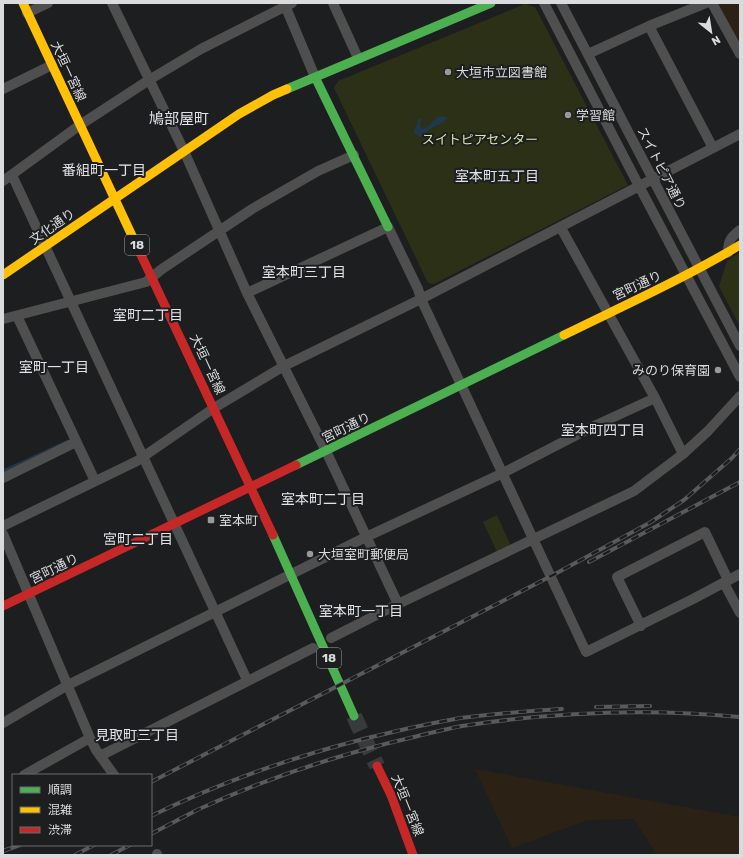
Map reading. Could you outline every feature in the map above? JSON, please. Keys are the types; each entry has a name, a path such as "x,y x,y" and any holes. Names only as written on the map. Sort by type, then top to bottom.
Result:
{"street":[{"name":"大垣一宮線","path":"23,3 214,408 354,716"},
{"path":"27,13 48,3"},
{"path":"333,3 358,58"},
{"name":"文化通り","path":"3,275 239,114 273,95 491,3"},
{"path":"544,3 638,186 687,275 740,377"},
{"name":"スイトピア通り","path":"561,3 740,346"},
{"path":"588,54 649,26 706,3"},
{"path":"712,3 740,54"},
{"path":"115,4 149,80 184,151 247,293 326,451 398,604"},
{"path":"3,181 80,125 149,80 201,48 287,4 315,77 418,289 420,300 503,473 586,652 641,626 740,574"},
{"path":"649,26 714,148"},
{"path":"3,89 52,65"},
{"path":"3,526 144,457 214,408 284,366 420,300 740,134"},
{"path":"3,319 146,282 252,209 318,172 354,155"},
{"path":"12,175 247,680"},
{"path":"247,293 388,227"},
{"path":"561,228 655,398 683,454"},
{"path":"728,253 728,242 733,235 740,230"},
{"name":"宮町通り","path":"3,606 687,275 740,245"},
{"path":"17,316 95,481"},
{"path":"331,638 398,604 634,491 683,454 708,431 740,396"},
{"path":"3,723 68,685 366,537 503,473 592,427 655,398"},
{"path":"3,478 76,442"},
{"path":"641,626 617,577 705,532 740,613"},
{"path":"3,534 90,738 100,756 113,774"},
{"path":"100,756 247,680 313,648"},
{"path":"26,774 90,738"},
{"name":"大垣一宮線","path":"377,766 391,795 413,855"}],"shaded area":[{"path":"718,3 740,3 740,44"},
{"path":"475,769 740,817 740,855 657,855 634,819 588,820 512,848"}],"green space":[{"name":"スイトピアセンター","path":"525,4 535,7 628,185 434,284 428,283 334,88 338,81"},
{"path":"740,252 740,327 719,286 727,261"},
{"path":"497,515 511,546 497,552 483,522"}],"water":[{"path":"441,116 446,117 447,119 430,129 422,136 419,137 414,132 418,121 416,120 421,118 420,124 423,129"}],"waterway":[{"path":"3,471 68,441"}],"tunnel":[{"path":"354,716 377,766"}],"railway":[{"path":"152,781 555,574 651,522 684,500 732,458 740,449"},
{"path":"589,562 740,482"},
{"path":"596,707 650,706"},
{"path":"152,816 241,777 334,747 413,727 460,718 562,709"},
{"path":"152,833 223,798 277,777 359,751 456,727 531,717 601,713 671,713 740,717"},
{"path":"3,851 17,846"},
{"path":"75,855 92,846"},
{"path":"111,855 128,846"}],"traffic: fast":[{"path":"287,89 491,3"},
{"path":"315,77 388,227"},
{"path":"296,465 564,335"},
{"path":"273,535 354,716"}],"traffic: slow":[{"path":"23,3 134,240"},
{"path":"3,275 239,114 287,89"},
{"path":"564,335 675,281 740,245"}],"traffic: jam":[{"path":"134,240 273,535"},
{"path":"3,606 296,465"},
{"path":"377,766 391,795 413,855"}],"place":[{"name":"大垣市立図書館","path":"448,72"},
{"name":"学習館","path":"568,115"},
{"name":"みのり保育園","path":"718,370"},
{"name":"室本町","path":"211,520"},
{"name":"大垣室町郵便局","path":"310,554"}],"district":[{"name":"鳩部屋町","path":"179,119"},
{"name":"番組町一丁目","path":"104,170"},
{"name":"室本町五丁目","path":"497,176"},
{"name":"室本町三丁目","path":"304,272"},
{"name":"室町二丁目","path":"148,315"},
{"name":"室町一丁目","path":"54,367"},
{"name":"室本町四丁目","path":"603,430"},
{"name":"室本町二丁目","path":"323,499"},
{"name":"宮町二丁目","path":"138,539"},
{"name":"室本町一丁目","path":"361,611"},
{"name":"見取町三丁目","path":"137,735"}]}
